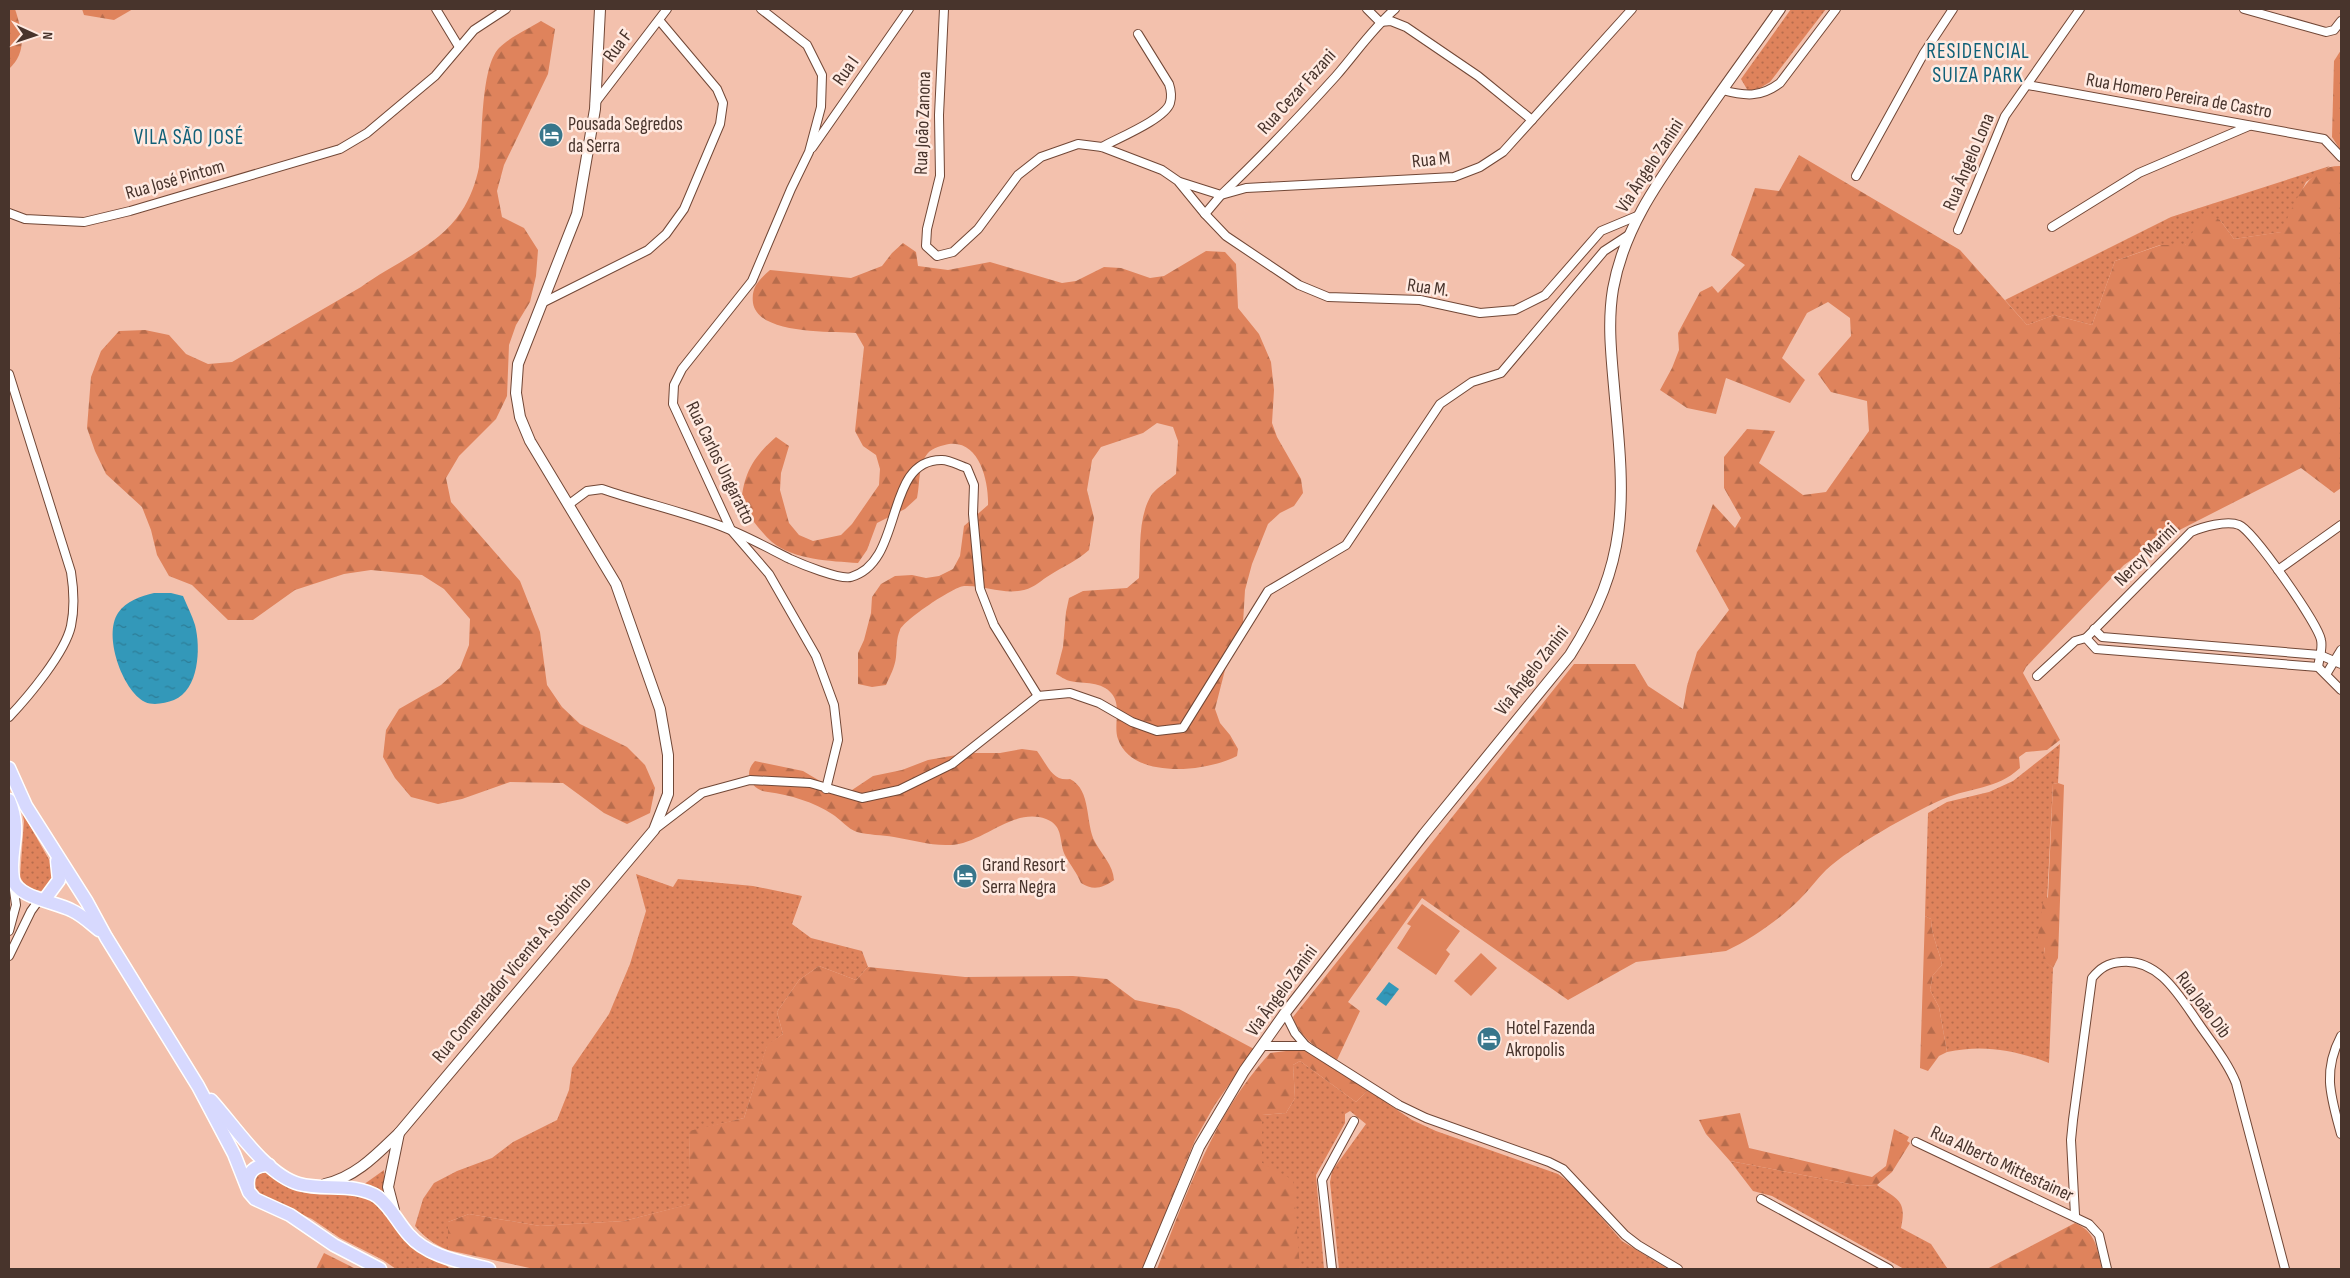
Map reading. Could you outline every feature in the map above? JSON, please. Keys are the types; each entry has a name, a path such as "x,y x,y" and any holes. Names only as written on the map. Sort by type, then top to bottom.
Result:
{"main road":[{"path":"9,768 26,806 87,902 106,937 198,1086 234,1154 249,1192 255,1199 290,1215 334,1245 380,1269"},
{"path":"9,800 17,827 13,881 18,888 82,916 106,937"},
{"path":"42,899 59,880 60,871 56,856"},
{"path":"198,1086 269,1165 289,1180 314,1187 357,1189 369,1192 378,1197 418,1244 455,1265 489,1269"},
{"path":"249,1192 247,1181 250,1173 255,1168 269,1165"}],"street":[{"path":"436,9 459,47"},
{"name":"Rua José Pintom","path":"9,213 25,219 84,222 130,211 340,149 367,133 435,76 474,30 506,9"},
{"name":"Rua Comendador Vicente A. Sobrinho","path":"314,1187 334,1182 360,1169 399,1132 654,830 668,794 668,755 660,709 616,584 530,441 520,417 516,393 518,364 577,214 595,104 600,9"},
{"name":"Rua F","path":"595,104 667,9"},
{"name":"Rua Carlos Ungaratto","path":"761,9 807,45 822,75 821,107 809,152 752,280 713,327 682,369 674,385 673,404 731,530 769,574 816,656 834,705 838,740 826,789"},
{"name":"Rua I","path":"809,152 909,9"},
{"name":"Rua João Zanona","path":"944,9 939,115 940,176 927,229 926,246 936,256 953,252 971,235 1018,175 1041,157 1078,144 1102,147 1162,170 1178,181 1205,214"},
{"path":"1367,9 1380,22 1391,21 1406,27 1478,76 1532,120"},
{"name":"Rua Cezar Fazani","path":"1221,194 1261,157 1337,74 1380,22 1395,9"},
{"name":"Rua M","path":"1221,194 1246,188 1454,177 1480,167 1502,152 1632,9"},
{"name":"Via Ângelo Zanini","path":"1148,1269 1199,1147 1244,1072 1285,1013 1424,834 1570,655 1597,608 1614,561 1622,514 1623,475 1609,338 1613,288 1627,236 1651,192 1780,9"},
{"path":"1722,90 1744,96 1769,92 1780,83 1836,9"},
{"path":"1856,176 1924,53 1953,9"},
{"name":"Rua Ângelo Lona","path":"1958,230 2005,116 2080,9"},
{"path":"2244,9 2326,32 2334,30 2341,21"},
{"path":"542,303 648,250 666,234 684,209 713,141 720,124 723,103 717,89 659,20"},
{"path":"1102,147 1153,120 1162,114 1169,104 1171,92 1169,84 1138,34"},
{"name":"Rua Homero Pereira de Castro","path":"2028,85 2324,138 2341,157"},
{"path":"2052,228 2139,173 2249,126"},
{"path":"1178,181 1221,194 1205,214"},
{"name":"Rua M.","path":"1205,214 1226,236 1299,285 1328,297 1420,300 1480,313 1515,310 1545,295 1600,232 1637,216"},
{"path":"654,830 702,793 750,780 810,784 862,798 899,790 952,764 1038,696 1070,694 1099,703 1132,722 1158,731 1182,728 1268,591 1346,546 1440,404 1472,382 1501,373 1604,251 1627,236"},
{"path":"9,374 71,572 74,606 71,628 45,674 9,717"},
{"path":"568,505 587,491 602,490 731,530 808,567 849,578 865,571 880,555 905,486 914,469 925,462 944,460 967,468 974,485 973,514 980,589 994,625 1038,696"},
{"name":"Nercy Marini","path":"2036,676 2076,641 2086,638 2191,532 2229,524 2239,525 2247,531 2278,570 2318,632 2322,647 2318,667"},
{"path":"2278,570 2341,525"},
{"path":"2094,629 2102,637 2320,655 2338,662"},
{"path":"2086,638 2096,649 2318,667 2327,673 2341,690"},
{"path":"2225,660 2226,647"},
{"path":"2327,673 2338,662 2341,650"},
{"path":"9,931 16,905 13,881"},
{"path":"9,956 31,910 42,899"},
{"name":"Rua João Dib","path":"2075,1215 2072,1126 2092,978 2100,969 2114,963 2142,964 2158,973 2172,986 2229,1067 2236,1083 2285,1269"},
{"path":"1285,1013 1295,1033 1306,1046 1399,1105 1417,1114 1549,1162 1562,1169 1625,1235 1678,1269"},
{"path":"2341,1036 2335,1048 2328,1078 2341,1134"},
{"path":"1263,1046 1306,1046"},
{"path":"1332,1269 1322,1180 1354,1121"},
{"path":"396,1218 389,1198 388,1186 399,1132"},
{"name":"Rua Alberto Mittestainer","path":"1916,1142 2075,1215 2089,1224 2099,1234 2107,1269"},
{"path":"1761,1199 1889,1269"}],"green space":[{"path":"9,9 15,9 22,40 19,55 9,69"},
{"path":"82,9 133,9 114,20 84,15"},
{"path":"1791,9 1826,9 1770,82 1760,88 1748,91 1741,79"},
{"path":"541,21 555,29 548,74 504,165 497,191 502,217 524,228 538,250 536,276 530,302 516,325 509,345 507,396 496,419 459,456 446,478 451,502 520,581 540,632 547,685 562,707 580,724 627,747 645,765 655,788 650,813 627,824 604,813 563,783 510,782 462,799 438,804 411,797 395,778 383,757 386,730 399,709 441,685 460,668 469,645 470,619 444,589 422,575 371,570 344,574 295,590 253,620 228,620 192,585 169,576 157,555 151,530 142,507 106,474 87,428 91,377 101,351 119,331 145,330 169,335 186,354 208,364 232,362 361,287 428,245 440,235 461,212 470,196 476,179 479,167 485,87 493,58 503,44"},
{"path":"2341,50 2341,151 2332,137 2334,61"},
{"path":"1799,155 1960,250 2027,325 2054,315 2092,325 2115,261 2161,245 2185,245 2204,213 2220,220 2234,239 2281,232 2296,199 2310,180 2319,172 2329,167 2341,166 2341,488 2334,493 2301,468 2158,541 2124,565 2026,667 2023,673 2060,740 2047,750 2026,752 2019,757 2020,768 2002,780 1943,799 1914,813 1866,841 1826,870 1800,899 1775,921 1746,941 1726,951 1636,962 1568,1000 1422,898 1348,1002 1360,1011 1337,1060 1305,1037 1296,1025 1293,1017 1574,664 1635,664 1648,686 1683,709 1687,686 1697,652 1729,610 1696,551 1713,504 1735,528 1741,518 1724,488 1724,457 1747,429 1775,431 1759,463 1803,495 1826,492 1869,431 1867,401 1831,392 1818,374 1851,336 1850,318 1828,302 1807,313 1782,358 1805,380 1790,403 1726,378 1716,414 1687,408 1660,390 1679,350 1678,333 1700,292 1712,286 1718,293 1745,265 1731,255 1755,188 1779,191"},
{"path":"2330,166 2306,182 2282,232 2234,239 2220,220 2185,245 2160,245 2115,261 2092,325 2054,315 2027,325 2005,300 2171,217"},
{"path":"903,243 916,252 918,266 948,270 990,262 1062,283 1076,281 1104,267 1121,268 1150,278 1164,276 1206,251 1225,252 1236,264 1238,308 1259,334 1271,362 1274,390 1272,423 1277,437 1301,479 1303,493 1294,506 1280,513 1268,524 1252,564 1245,590 1242,640 1226,666 1215,709 1220,723 1238,749 1237,756 1208,766 1172,769 1154,767 1138,761 1126,752 1118,739 1116,728 1117,710 1112,694 1098,685 1070,681 1056,674 1063,647 1069,598 1083,591 1127,588 1139,578 1142,524 1147,503 1154,491 1176,474 1178,441 1173,427 1157,423 1143,433 1101,447 1092,460 1087,490 1094,518 1089,550 1028,589 1001,591 964,586 929,605 903,625 900,630 897,640 895,664 886,685 872,687 858,684 858,653 864,640 871,613 872,597 881,584 895,576 912,575 926,578 939,576 953,569 960,556 964,526 988,505 987,486 975,456 968,449 960,445 947,444 930,451 922,463 917,498 905,509 877,523 867,550 858,563 813,558 791,553 772,542 741,506 744,485 750,468 761,452 776,437 789,446 781,473 780,490 789,523 799,535 813,541 841,535 852,524 879,485 880,469 876,455 863,446 855,431 864,347 856,333 797,329 768,321 758,313 753,303 753,292 762,277 770,270 851,278 882,266"},
{"path":"2060,744 2058,783 2053,784 2044,960 2053,968 2049,1063 1999,1050 1973,1049 1947,1052 1939,1007 1930,990 1933,975 1942,965 1932,931 1931,919 1925,916 1928,813 1947,802 1989,792 2013,781"},
{"path":"1022,749 1037,751 1054,775 1059,778 1070,779 1082,791 1092,835 1109,865 1114,880 1106,885 1094,888 1081,883 1066,857 1059,830 1052,822 1046,819 1021,818 962,843 950,845 929,844 857,832 818,806 793,797 757,789 749,776 751,766 755,761 803,771 825,784 844,792 852,790 873,776 902,770 928,760 968,753 1000,753"},
{"path":"2053,784 2064,785 2058,958 2053,968 2043,960 2045,948 2037,942 2043,902 2048,897"},
{"path":"22,812 55,870 55,877 47,889 41,891 27,888 20,877 24,821"},
{"path":"636,874 673,887 678,879 753,886 802,896 792,924 811,938 862,951 868,967 856,980 819,966 799,980 777,1012 783,1034 767,1046 744,1118 689,1132 691,1204 624,1221 540,1226 469,1214 448,1222 448,1250 438,1245 415,1226 423,1199 434,1183 457,1171 492,1158 513,1142 557,1120 569,1090 572,1068 609,1014 630,964 646,911"},
{"path":"1422,904 1460,931 1446,950 1450,954 1436,975 1397,948 1411,926 1407,924"},
{"path":"1925,916 1931,919 1932,931 1942,965 1933,975 1930,990 1939,1007 1947,1052 1939,1056 1928,1071 1920,1068"},
{"path":"1481,953 1497,968 1471,996 1454,981"},
{"path":"819,966 856,980 868,967 965,977 1073,976 1107,979 1135,1000 1179,1009 1254,1049 1214,1106 1195,1140 1143,1269 534,1269 448,1250 448,1222 469,1214 540,1226 624,1221 690,1204 689,1131 744,1118 767,1045 783,1034 777,1012 799,980"},
{"path":"1306,1050 1368,1090 1356,1102 1300,1061 1293,1065 1295,1098 1286,1113 1262,1115 1262,1163 1293,1180 1300,1269 1157,1269 1191,1183 1233,1102 1270,1053"},
{"path":"1300,1061 1356,1102 1368,1090 1412,1120 1436,1131 1558,1174 1573,1185 1622,1241 1668,1269 1339,1269 1330,1182 1332,1171 1366,1124 1350,1111 1345,1114 1345,1123 1316,1175 1324,1269 1300,1269 1262,1163 1262,1115 1286,1113 1295,1098 1293,1065"},
{"path":"1740,1113 1749,1148 1872,1177 1886,1166 1894,1129 1909,1137 1907,1141 1910,1143 1892,1172 1877,1185 1860,1186 1730,1161 1706,1134 1699,1120"},
{"path":"1730,1161 1860,1186 1877,1185 1895,1198 1902,1206 1903,1219 1901,1228 1931,1244 1947,1268 1904,1269 1772,1196 1753,1191"},
{"path":"265,1170 371,1199 387,1215 408,1243 418,1250 442,1261 450,1269 396,1269 383,1260 340,1238 312,1219 258,1194 253,1187 253,1177 254,1174"},
{"path":"384,1170 384,1196 363,1185"},
{"path":"2075,1223 2091,1236 2097,1248 2102,1269 1987,1269"},
{"path":"324,1253 356,1269 316,1269"}],"water":[{"path":"154,593 171,593 183,596 195,625 198,645 196,667 189,687 174,700 156,704 145,702 129,686 117,661 113,634 114,623 118,613 125,605"},
{"path":"1389,982 1399,989 1386,1006 1376,999"}],"place":[{"name":"Pousada Segredos da Serra","path":"551,135"},
{"name":"Grand Resort Serra Negra","path":"965,876"},
{"name":"Hotel Fazenda Akropolis","path":"1489,1039"}],"district":[{"name":"RESIDENCIAL SUIZA PARK","path":"1978,63"},
{"name":"VILA SÃO JOSÉ","path":"189,137"}]}
